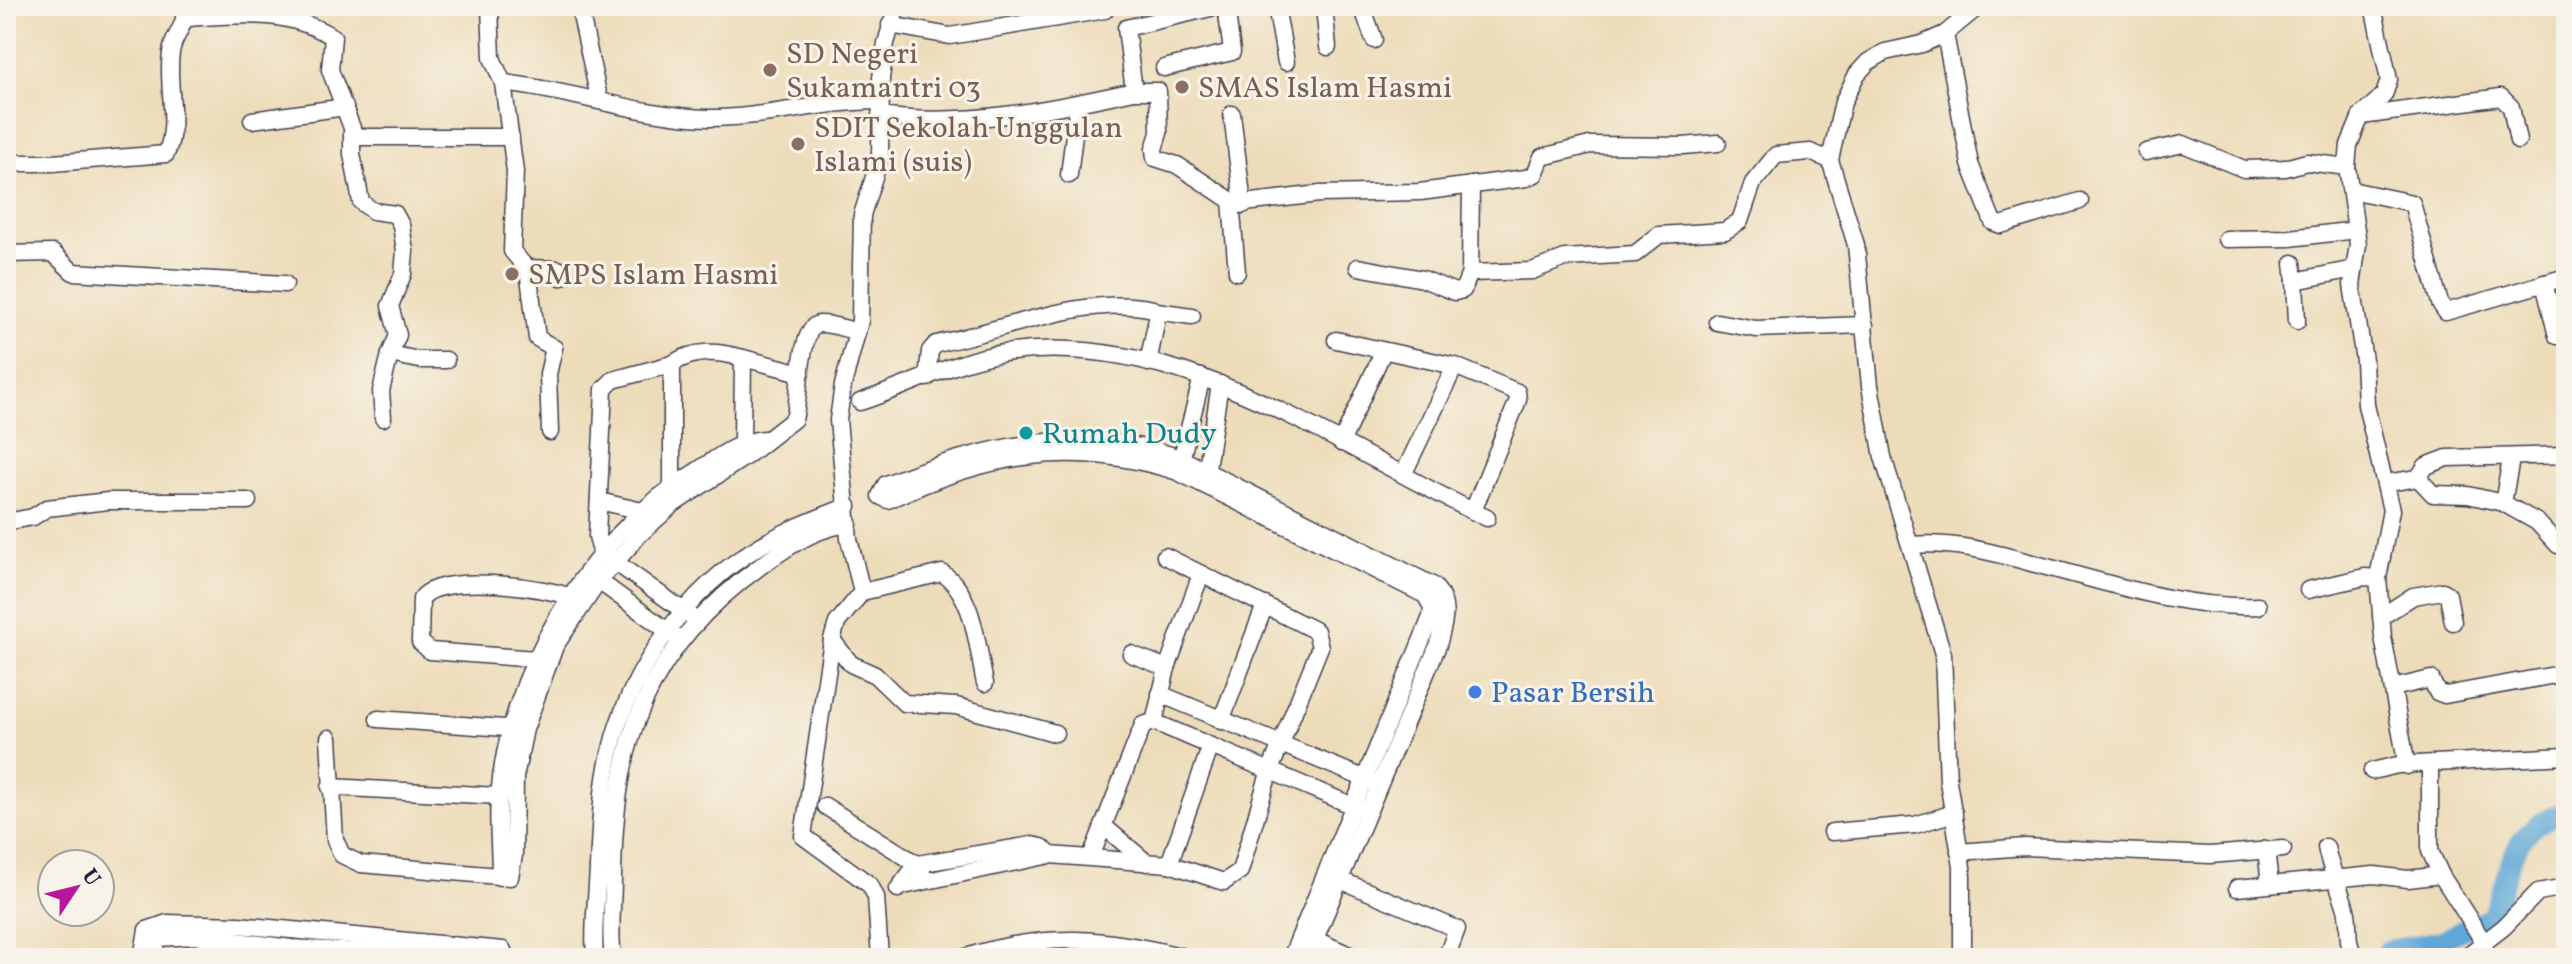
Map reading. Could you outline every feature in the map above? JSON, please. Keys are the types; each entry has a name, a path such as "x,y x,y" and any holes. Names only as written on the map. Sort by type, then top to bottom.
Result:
{"street":[{"path":"490,6 493,61 503,83 515,171 512,251 527,268 537,338 554,346 548,374 550,432"},
{"path":"579,6 599,98"},
{"path":"862,592 843,517 838,420 843,385 860,321 862,215 880,158 880,108 890,25 897,6"},
{"path":"1134,91 1126,28 1219,6"},
{"path":"1164,68 1232,52 1235,48 1226,6"},
{"path":"1276,6 1286,62"},
{"path":"1324,6 1328,47"},
{"path":"1362,6 1374,40"},
{"path":"1962,958 1964,901 1947,765 1943,654 1880,447 1856,245 1830,160 1843,102 1857,74 1885,52 1922,44 1945,34 1979,6"},
{"path":"2373,6 2389,80 2384,95 2361,116 2349,145 2347,167 2356,230 2352,291 2364,360 2366,405 2391,510 2389,535 2378,578 2381,617 2407,766"},
{"path":"890,25 950,36 1105,10"},
{"path":"6,163 52,163 166,154 172,122 171,54 185,12 265,13 296,20 330,35 334,40 330,70 354,137 352,154 361,202 373,211 393,213 404,238 405,267 390,306 397,319 398,335 381,391 383,418"},
{"path":"1945,34 1970,164 1993,222 2001,225 2080,201"},
{"path":"503,83 599,98 679,116 709,118 880,108 956,119 1078,103 1134,91 1158,91 1159,133 1154,149 1155,158 1177,165 1237,203 1319,194 1404,193 1531,176 1542,157 1590,145 1683,146 1718,143"},
{"path":"2361,116 2501,97 2511,107 2518,141"},
{"path":"1069,175 1078,103"},
{"path":"252,120 345,107"},
{"path":"1232,114 1237,272"},
{"path":"354,137 511,137"},
{"path":"2146,152 2187,144 2244,169 2285,168 2307,162 2347,167"},
{"path":"1470,273 1532,271 1565,258 1635,254 1659,235 1725,231 1740,221 1753,183 1776,155 1810,152 1830,160"},
{"path":"1358,267 1423,279 1455,292 1463,290 1470,273 1471,185"},
{"path":"2351,190 2406,199 2415,206 2440,303 2446,312 2566,277"},
{"path":"2226,239 2315,236 2356,230"},
{"path":"6,254 53,253 73,272 285,284"},
{"path":"2293,263 2297,321"},
{"path":"527,268 558,269 561,277"},
{"path":"2295,281 2354,269"},
{"path":"2544,283 2557,336"},
{"path":"927,378 928,361 936,344 1084,310 1130,306 1192,316"},
{"path":"1148,363 1158,318 1156,311"},
{"path":"1717,322 1756,329 1865,325"},
{"path":"500,877 499,796 536,659 642,511 672,487 764,439 794,419 805,342 812,327 822,324 851,330"},
{"path":"860,402 991,355 1030,351 1074,352 1148,363 1220,384 1404,473 1480,515 1519,395 1513,388 1455,366 1336,340"},
{"path":"690,616 608,557 597,536 604,389 613,380 704,352 723,352 801,373"},
{"path":"1341,443 1383,352"},
{"path":"390,354 419,360 446,360"},
{"path":"743,358 745,448"},
{"path":"672,364 672,505"},
{"path":"1404,473 1455,366"},
{"path":"1180,465 1202,377"},
{"path":"1206,477 1220,384"},
{"path":"1180,465 1104,454 1046,452 971,467 920,484 888,500 880,496 886,484 932,465 983,450 1041,441 1085,439 1159,451 1425,595 1430,602 1431,617 1307,958"},
{"path":"608,557 745,448"},
{"path":"2387,483 2418,478 2426,466 2440,460 2511,459 2538,453 2566,455"},
{"path":"2503,503 2511,459"},
{"path":"2418,478 2424,489 2438,496 2468,495 2503,503 2537,522 2558,545 2566,545"},
{"path":"6,522 33,517 47,508 108,501 248,501"},
{"path":"599,501 642,511"},
{"path":"595,958 599,829 610,751 634,688 721,575 758,547 809,520 843,517"},
{"path":"1911,545 1991,550 2091,578 2215,606 2258,606"},
{"path":"917,864 900,888 1032,845 1042,847 1050,855 1169,864 1215,880 1234,878 1240,871 1269,773 1320,647 1320,640 1316,631 1165,556"},
{"path":"880,958 876,897 870,885 803,836 837,623 862,592 936,572 946,575 954,582 970,614 985,683"},
{"path":"1154,722 1167,668 1201,574"},
{"path":"593,577 674,636"},
{"path":"2308,590 2359,578 2378,578"},
{"path":"536,659 430,651 420,642 421,599 429,590 460,585 549,589 578,600"},
{"path":"2381,617 2413,596 2443,591 2448,595 2453,622"},
{"path":"329,738 335,840 347,859 361,864 509,877 513,871 518,728 578,600"},
{"path":"1221,721 1265,605"},
{"path":"613,958 613,816 618,785 626,748 674,636"},
{"path":"832,640 854,667 875,675 904,703 956,706 1055,733"},
{"path":"1131,654 1167,668"},
{"path":"2393,688 2431,679 2437,692 2445,695 2566,673"},
{"path":"1160,694 1373,782"},
{"path":"378,719 518,728"},
{"path":"1091,857 1106,828 1143,725 1154,722 1362,810"},
{"path":"1169,864 1210,748"},
{"path":"2372,771 2566,756"},
{"path":"2430,765 2429,844 2441,875 2485,944"},
{"path":"330,787 499,796"},
{"path":"825,806 917,864 927,881"},
{"path":"1832,832 1915,825 1954,813"},
{"path":"1106,828 1148,863"},
{"path":"1959,852 2025,847 2210,855 2275,849 2270,884"},
{"path":"2326,847 2333,879 2348,912 2349,946 2356,958"},
{"path":"917,864 976,862"},
{"path":"2237,888 2381,875 2408,879 2441,875"},
{"path":"1291,958 1335,878"},
{"path":"1335,878 1457,929 1446,958"},
{"path":"2464,958 2485,944 2538,892 2566,887"},
{"path":"223,958 225,931"},
{"path":"152,934 225,931 291,946 369,956 460,958"},
{"path":"142,958 152,934"},
{"path":"152,934 155,958"},
{"path":"963,958 1028,943 1067,939 1105,940 1187,958"},
{"path":"1316,940 1356,958"},
{"path":"291,946 483,945 503,948"},
{"path":"1053,958 1100,958"}],"waterway":[{"path":"2386,958 2388,950 2442,940 2491,916 2522,840 2546,819 2566,811"}],"place":[{"name":"SD Negeri Sukamantri 03","path":"770,70"},
{"name":"SMAS Islam Hasmi","path":"1182,87"},
{"name":"SDIT Sekolah Unggulan Islami (suis)","path":"798,144"},
{"name":"SMPS Islam Hasmi","path":"512,274"},
{"name":"Rumah Dudy","path":"1026,433"},
{"name":"Pasar Bersih","path":"1475,692"}]}
